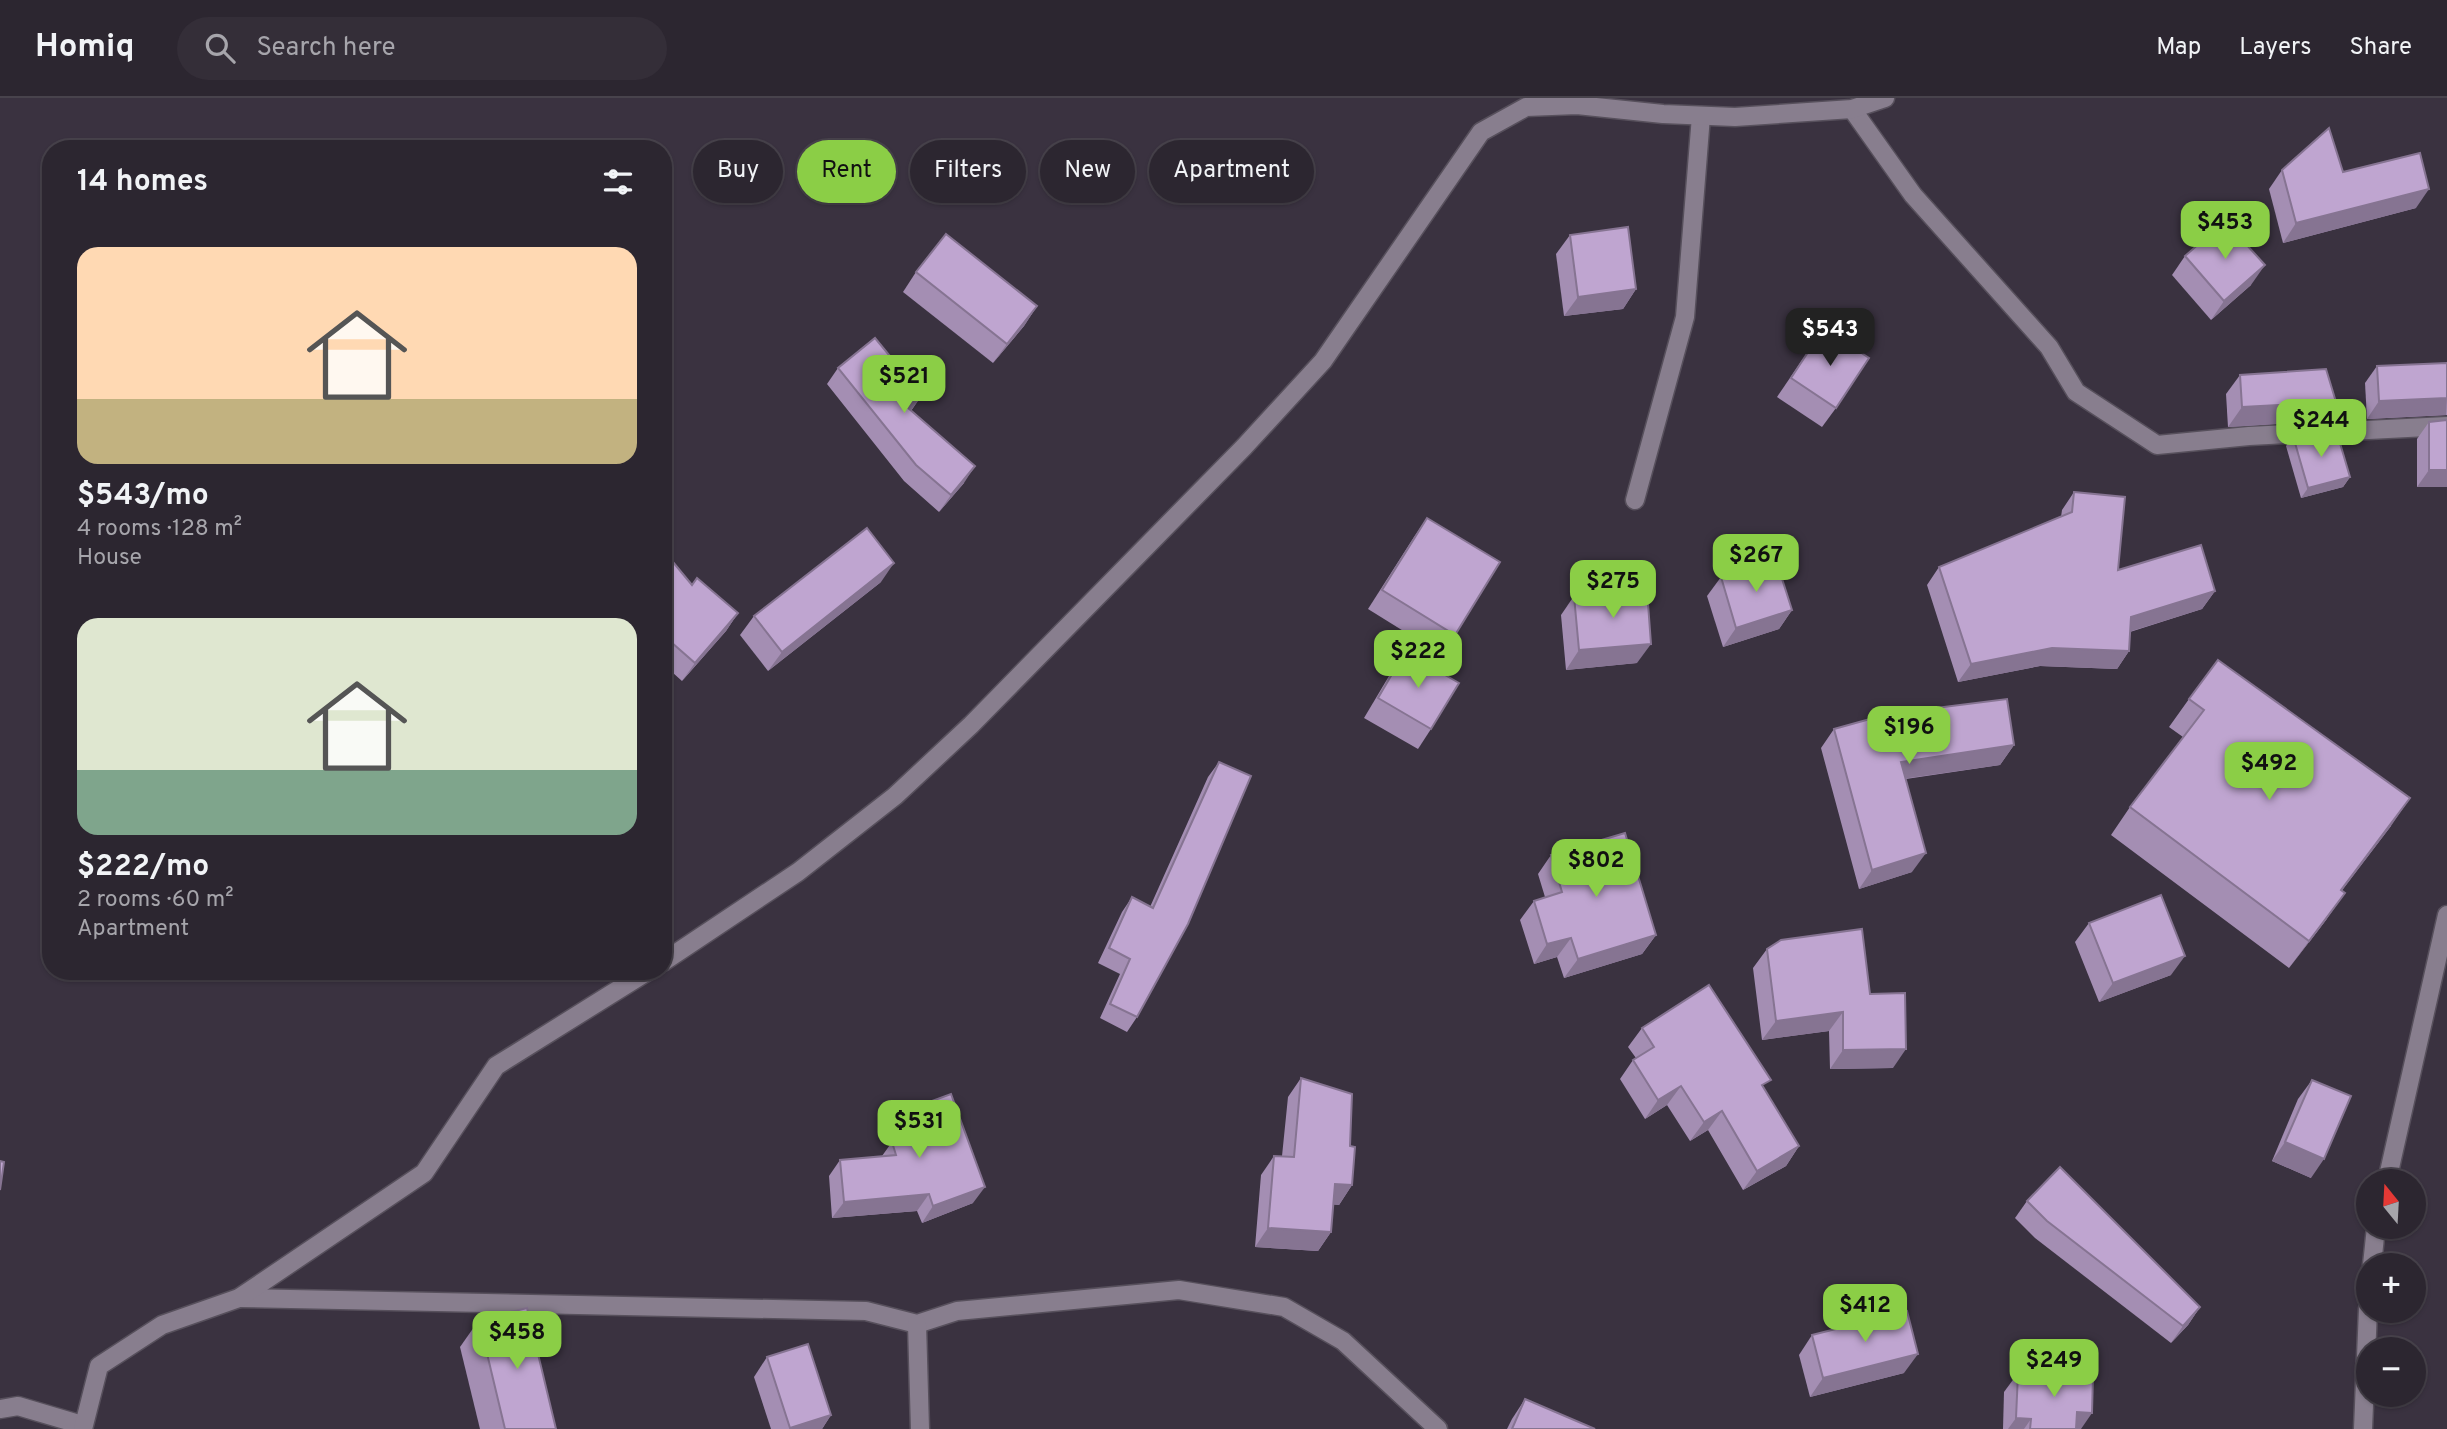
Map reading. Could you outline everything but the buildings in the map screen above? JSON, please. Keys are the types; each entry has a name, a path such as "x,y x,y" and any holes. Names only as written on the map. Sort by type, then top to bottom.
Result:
{"street":[{"path":"672,956 798,872 895,796 971,725 1244,447 1323,361 1481,132 1526,107 1577,105 1701,116 1800,115 1852,109 1885,98"},
{"path":"1852,109 1913,195 2049,347 2076,391 2157,446 2249,436 2447,426"},
{"path":"1635,500 1685,317 1701,116"},
{"path":"2390,1169 2447,915"},
{"path":"0,1409 18,1406 82,1427 99,1366 162,1325 239,1298 424,1173 496,1066 634,980"},
{"path":"239,1298 866,1311 917,1324 957,1311 1179,1290 1284,1307 1343,1341 1438,1429"},
{"path":"2363,1429 2367,1323"},
{"path":"917,1324 920,1429"}]}
